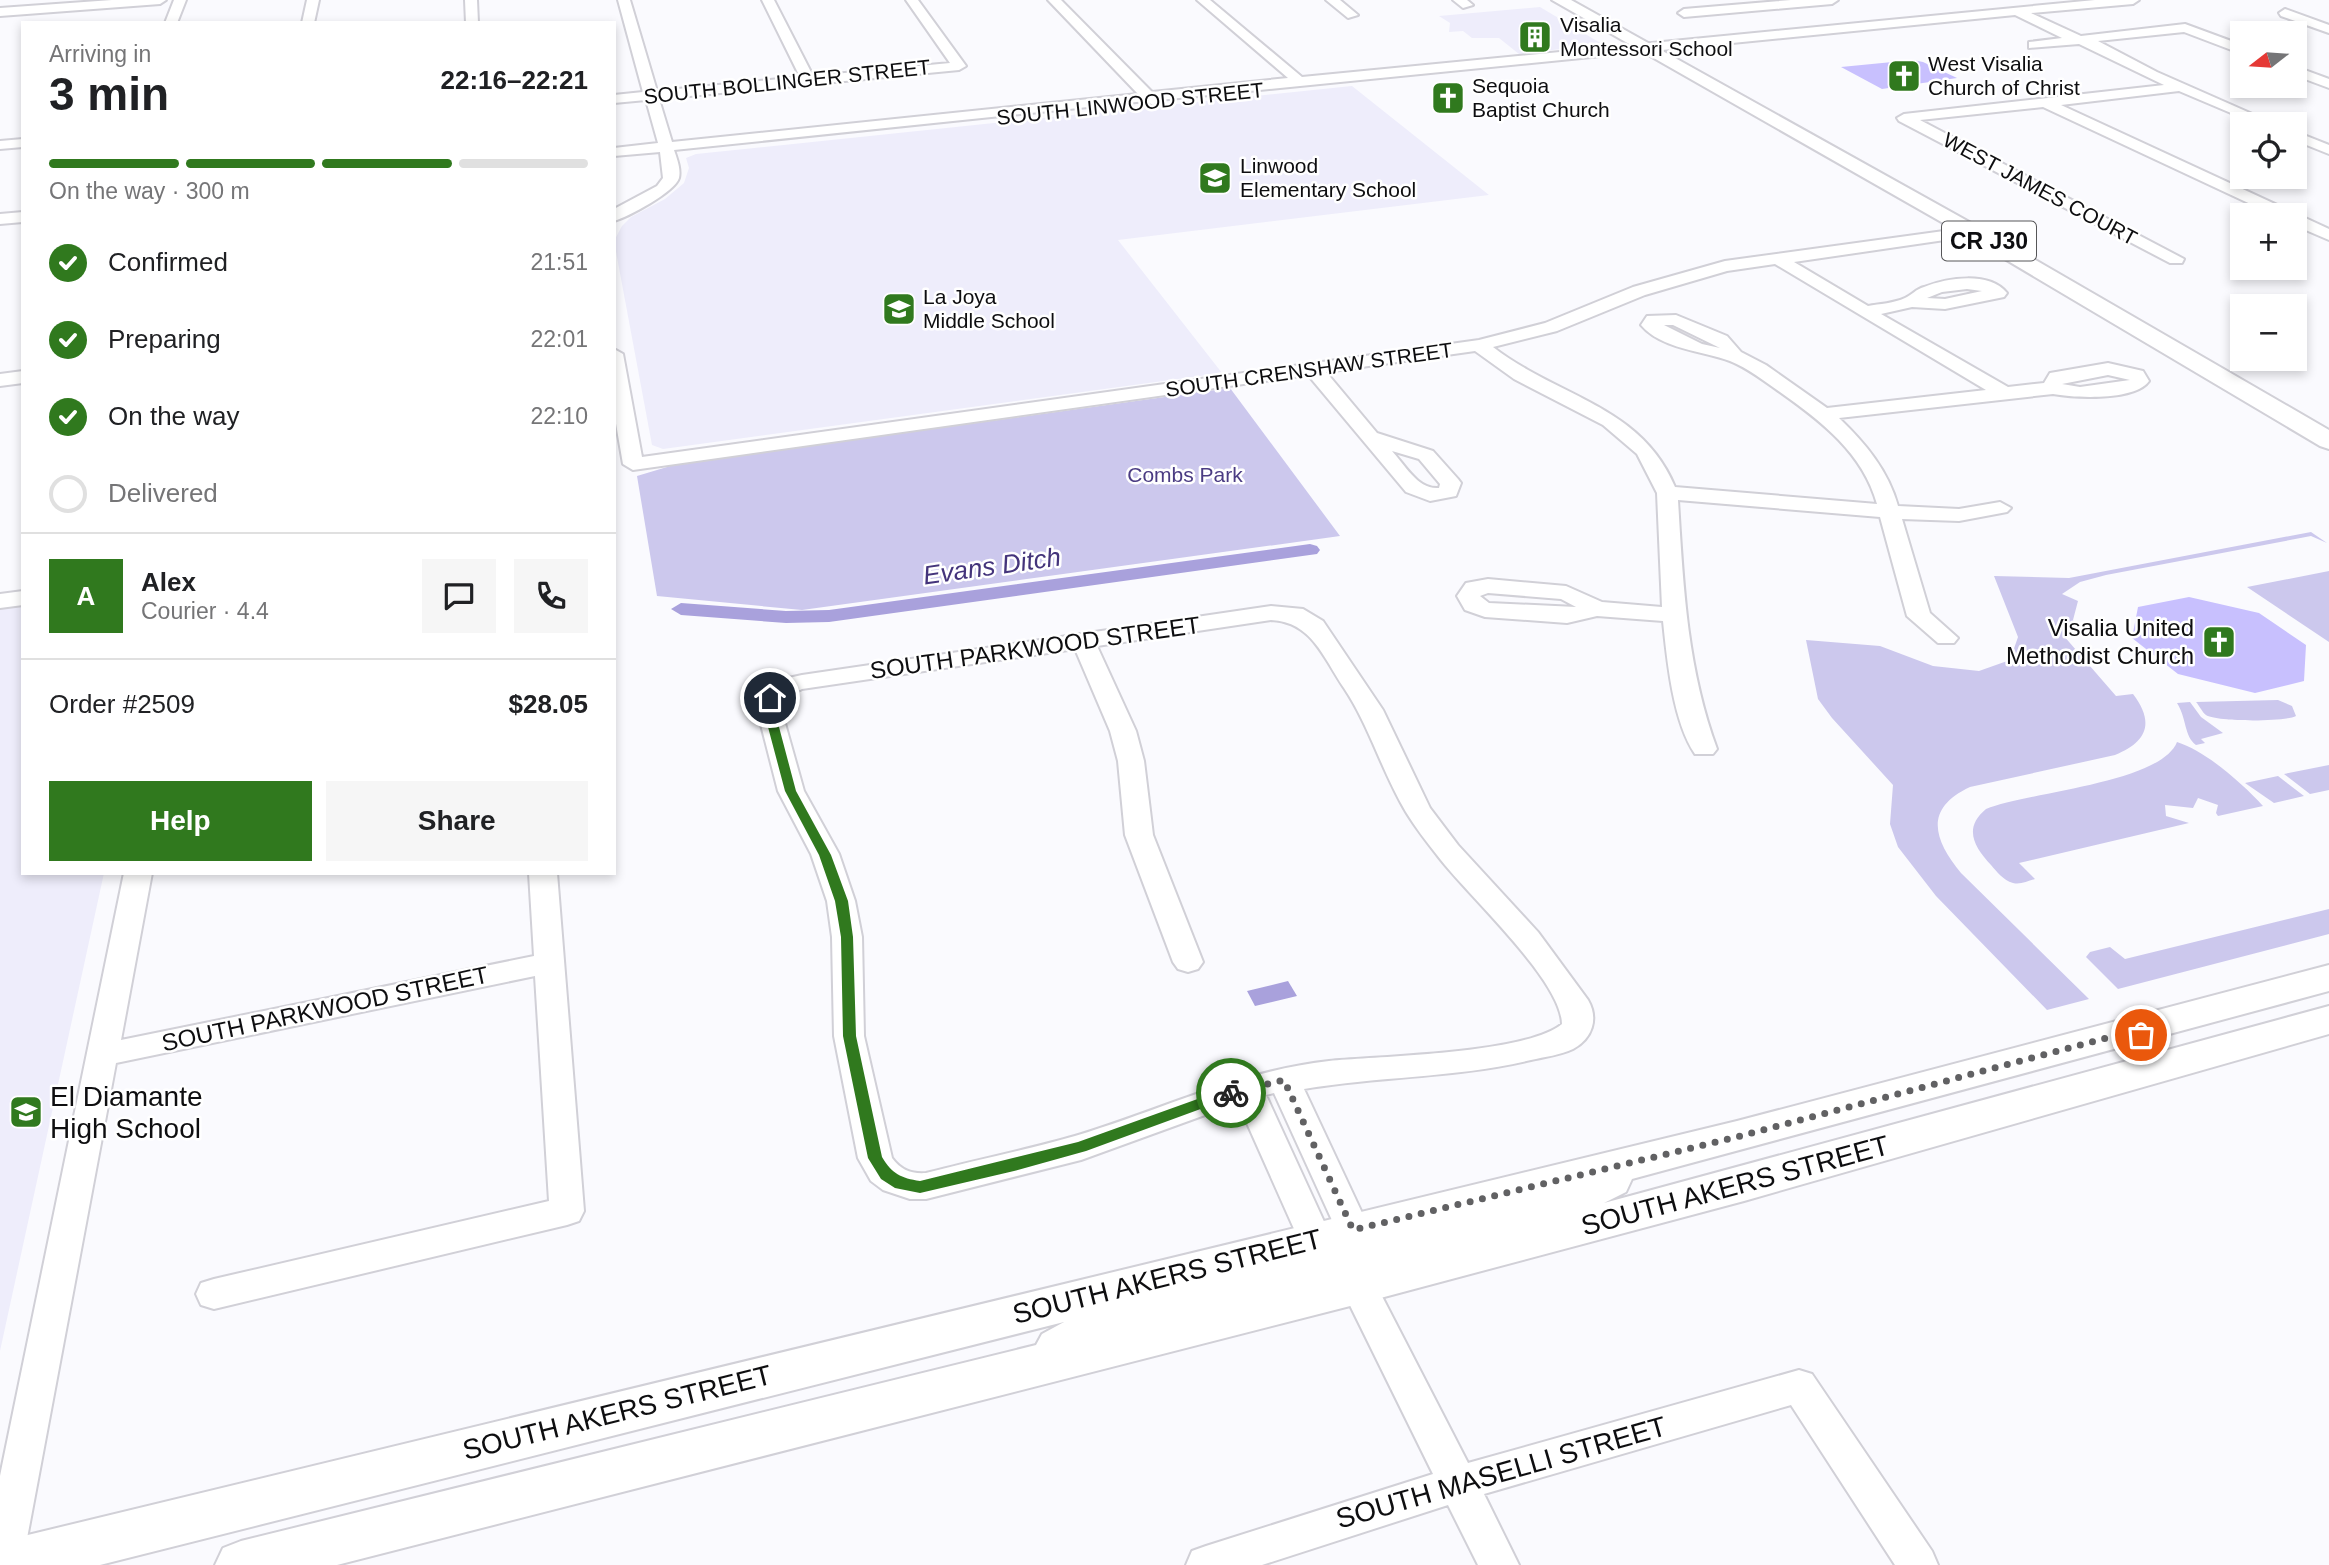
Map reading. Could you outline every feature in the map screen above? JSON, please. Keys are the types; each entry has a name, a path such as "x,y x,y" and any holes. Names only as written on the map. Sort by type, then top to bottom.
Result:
{"main road":[{"name":"CR J30","path":"1560,0 1973,232 2329,441"},
{"name":"SOUTH AKERS STREET","path":"3,1565 1653,1157 2329,978"},
{"name":"SOUTH AKERS STREET","path":"241,1565 1359,1285 1954,1125 2329,1020"},
{"path":"1954,1125 2026,1083 2127,1053 2139,1045 2140,1029"},
{"path":"1359,1285 1361,1269 1387,1250 1568,1202 1653,1157"},
{"path":"1005,1375 1111,1320 1323,1266 1341,1257 1351,1245 1334,1234"}],"street":[{"path":"0,12 160,0"},
{"path":"172,21 180,0"},
{"path":"308,21 313,0"},
{"path":"471,0 472,21"},
{"path":"616,215 662,189 671,179 652,95 624,0"},
{"path":"768,0 808,80"},
{"name":"SOUTH BOLLINGER STREET","path":"616,99 959,66 912,0"},
{"path":"1055,0 1151,99"},
{"path":"1203,0 1300,82"},
{"path":"1332,0 1352,15"},
{"path":"1738,0 1783,26 1803,33"},
{"path":"1684,13 1832,0"},
{"path":"1990,0 2056,31 2085,39 2181,88 2239,112"},
{"name":"SOUTH LINWOOD STREET","path":"616,154 882,129 1300,82 2133,0"},
{"path":"2318,10 2285,13 2329,29"},
{"path":"2033,45 2185,28 2230,45"},
{"name":"SOUTH LINWOOD STREET","path":"666,149 1002,112 1226,94 1620,54 1646,48"},
{"path":"2307,75 2329,83"},
{"path":"1226,94 1300,82"},
{"path":"2045,102 2181,88"},
{"path":"2045,102 2261,203"},
{"name":"WEST JAMES COURT","path":"2045,102 1904,118 2176,260"},
{"path":"882,129 1002,112"},
{"path":"2307,141 2329,150"},
{"path":"0,145 21,142"},
{"path":"0,214 21,211"},
{"path":"0,219 21,217"},
{"path":"2307,225 2329,235"},
{"name":"SOUTH CRENSHAW STREET","path":"633,464 1479,345 1551,327 1690,275 1777,258 1973,232"},
{"path":"1777,258 2006,394"},
{"path":"1864,312 1912,302"},
{"path":"1479,345 1528,380 1580,402 1616,424 1641,446 1662,475 1667,493 1674,615 1688,707 1704,749"},
{"path":"1734,356 1759,369 1823,414 1868,462 1891,512 1919,616 1946,638"},
{"path":"616,366 633,464"},
{"path":"1314,370 1374,438"},
{"path":"0,380 21,377"},
{"path":"1823,414 2053,388"},
{"path":"1667,493 1891,512 1959,515 2000,508"},
{"path":"0,601 21,598"},
{"path":"1597,609 1674,615"},
{"name":"SOUTH PARKWOOD STREET","path":"1247,1088 1055,1154 926,1186 895,1182 882,1172 875,1158 849,1036 844,912 830,866 800,812 784,771 769,709 770,696 777,690 802,682 1266,614 1295,614 1315,626 1365,700 1383,733 1402,782 1427,824 1508,914 1571,999 1579,1016 1578,1028 1562,1041 1503,1055 1284,1080"},
{"path":"1084,642 1123,731 1131,761 1139,835 1188,962"},
{"path":"3,1565 138,875"},
{"path":"214,1294 567,1211 543,875"},
{"name":"SOUTH PARKWOOD STREET","path":"102,1055 549,963"},
{"path":"1284,1080 1321,1161 1334,1234 1285,1169 1247,1088 1284,1080"},
{"path":"1285,1169 1321,1161"},
{"path":"1359,1285 1460,1482 1499,1565"},
{"name":"SOUTH MASELLI STREET","path":"1206,1565 1460,1482 1799,1387 1918,1565"}],"shaded area":[{"path":"1540,7 1602,44 1519,54 1499,38 1472,38 1463,31 1449,32 1450,23 1439,16"},
{"name":"La Joya Middle School","path":"1352,86 1489,195 1118,240 1222,373 663,449 652,445 616,252 616,237 631,217 665,199 684,183 689,168 686,158 696,154"},
{"name":"El Diamante High School","path":"21,604 21,875 104,875 0,1351 0,608"},
{"path":"1288,981 1297,996 1255,1006 1247,991"}],"green space":[{"name":"Combs Park","path":"1230,388 1340,536 802,610 657,596 637,476 677,464"},
{"path":"2311,532 2327,543 2311,536 2106,575 2080,582 2062,594 2078,601 2073,620 2079,633 2063,635 2116,696 2133,694 2144,714 2145,723 2141,738 2115,755 1970,787 1945,805 1939,815 1938,826 1944,849 1961,873 2089,999 2047,1010 1936,896 1898,847 1890,824 1893,785 1818,699 1806,640 1880,646 1933,666 1979,671 2010,660 2018,637 1994,576 2069,578"},
{"path":"2329,571 2329,642 2247,587"},
{"path":"2278,700 2292,706 2296,716 2265,720 2223,719 2206,715 2196,702"},
{"path":"2190,702 2201,717 2223,733 2201,739 2205,743 2196,745 2189,737 2177,703"},
{"path":"2177,742 2212,760 2263,806 2218,816 2218,805 2198,798 2193,808 2165,805 2166,816 2189,823 2019,863 2035,879 2021,883 2013,883 2000,876 1976,844 1973,830 1975,823 1986,809 2121,777 2166,756"},
{"path":"2329,765 2329,790 2310,794 2284,774"},
{"path":"2278,776 2304,796 2274,803 2245,783"},
{"path":"2329,909 2329,934 2118,989 2086,957 2090,952 2110,947 2125,959"}],"building":[{"name":"West Visalia Church of Christ","path":"1913,60 1957,78 1882,89 1841,67"},
{"name":"Visalia United Methodist Church","path":"2189,597 2259,613 2306,645 2304,681 2255,693 2178,674 2132,638 2138,607"}],"waterway":[{"name":"Evans Ditch","path":"681,609 786,617 829,616 1310,550"}],"way so far":[{"path":"1231,1093 1284,1080 1353,1230 1737,1137 2140,1029 2141,1035"}],"place":[{"name":"Visalia Montessori School","path":"1535,37"},
{"name":"West Visalia Church of Christ","path":"1904,76"},
{"name":"Sequoia Baptist Church","path":"1448,98"},
{"name":"Linwood Elementary School","path":"1215,178"},
{"name":"La Joya Middle School","path":"899,309"},
{"name":"Visalia United Methodist Church","path":"2219,642"},
{"name":"El Diamante High School","path":"26,1112"}],"route":[{"path":"770,698 769,712 790,791 825,855 844,912 849,1036 875,1158 882,1172 900,1184 926,1186 1081,1147 1231,1093"}]}
